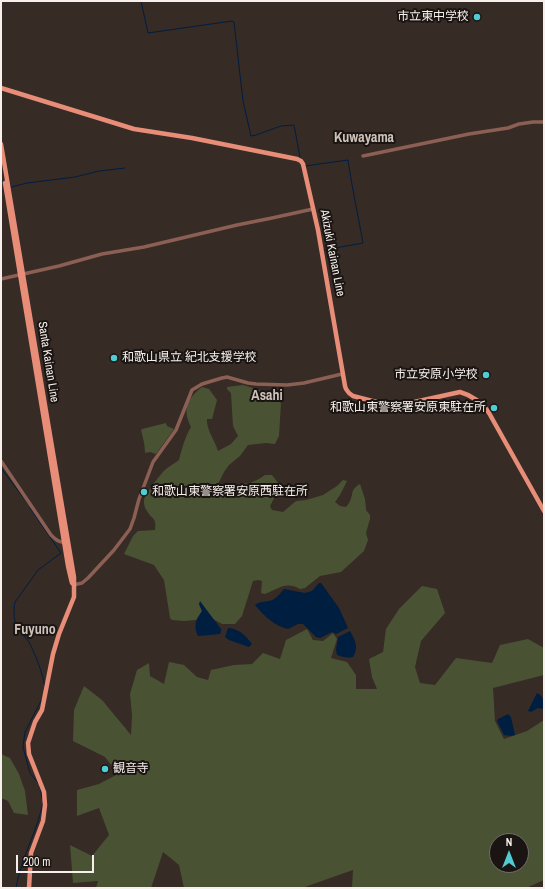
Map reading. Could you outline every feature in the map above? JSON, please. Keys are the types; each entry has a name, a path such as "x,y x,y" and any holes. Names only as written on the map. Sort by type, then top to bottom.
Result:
{"main road":[{"name":"Akizuki Kainan Line","path":"1,88 134,129 192,138 301,161 314,209 342,374 346,389 353,396 396,406 460,392 480,403 489,412 544,512"},
{"name":"Santa Kainan Line","path":"1,144 74,597 59,634 43,705 31,731 28,743 29,754 44,792 45,804 41,827 31,853 29,888"},
{"name":"Santa Kainan Line","path":"1,161 22,275"}],"street":[{"path":"363,156 469,134 508,128 519,124 544,122"},
{"path":"1,279 59,266 102,254 144,247 314,209"},
{"path":"73,585 82,583 88,578 130,529 139,499 153,462 173,436 192,390 202,384 222,378 256,384 293,385 342,374"},
{"path":"1,461 51,535 57,541 66,542"}],"green space":[{"path":"243,385 268,394 281,403 279,436 275,444 266,443 248,445 240,456 229,465 218,484 205,490 204,495 208,496 217,494 230,487 243,483 248,484 265,475 272,475 278,483 278,491 270,506 272,510 283,512 296,501 323,495 343,480 347,481 335,502 340,506 346,507 350,501 353,490 360,484 365,499 366,510 370,515 366,533 368,540 364,551 341,572 320,576 305,588 300,589 286,586 265,594 261,593 262,581 253,581 242,616 235,624 222,624 213,619 199,604 202,611 196,620 172,620 170,618 164,580 154,565 124,554 133,536 138,531 155,530 155,521 145,508 144,499 164,471 179,460 185,439 191,427 187,415 190,400 202,387 209,389 217,400 212,419 207,419 207,423 218,451 231,444 238,436 233,426 231,393 227,387"},
{"path":"166,423 167,426 174,429 156,454 150,452 145,453 141,430"},
{"path":"422,586 437,589 445,613 421,641 415,667 420,683 435,685 456,658 492,663 500,645 528,639 544,648 544,675 493,688 495,721 504,739 527,731 544,720 544,880 526,888 352,888 353,870 302,888 184,888 179,865 163,852 151,888 96,888 98,881 73,883 70,845 92,856 109,835 99,808 77,816 77,790 99,784 118,774 105,757 73,741 74,710 84,686 102,700 131,735 132,715 130,694 137,670 149,663 150,676 164,684 169,662 184,665 197,677 208,680 211,670 234,665 252,664 263,653 280,659 286,640 307,629 313,640 323,641 333,633 337,639 331,658 347,662 356,675 356,689 377,689 372,677 369,659 383,652 386,629 399,609"},
{"path":"1,754 10,758 19,774 25,791 28,815 14,813 8,801 1,798"}],"water":[{"path":"319,583 321,583 339,608 348,628 336,634 332,632 320,638 316,637 303,624 298,624 288,629 283,628 270,620 255,605 274,599 284,589 305,593 312,591"},
{"path":"200,601 221,629 220,634 198,636 195,626 202,611 199,604"},
{"path":"228,628 242,633 252,644 249,647 229,640 225,637"},
{"path":"350,631 356,647 353,657 337,655 336,650 338,637"},
{"path":"537,693 544,702 544,709 538,708 531,712 528,711"},
{"path":"508,714 511,717 515,735 511,736 504,735 497,721"}],"waterway":[{"path":"141,1 148,33 232,21 234,22 243,101 251,136 281,126 294,125 300,157"},
{"path":"305,166 348,160 363,243 324,250"},
{"path":"11,187 27,183 75,177 99,171 125,168"},
{"path":"1,468 29,505"},
{"path":"30,508 61,553 38,570 14,605 14,616 17,627 32,647 45,687"},
{"path":"39,784 30,773 23,747 25,732 42,699"},
{"path":"40,787 42,798"},
{"path":"16,888 21,866 37,824 43,803"}],"place":[{"name":"市立東中学校","path":"477,17"},
{"name":"和歌山県立 紀北支援学校","path":"114,358"},
{"name":"市立安原小学校","path":"486,375"},
{"name":"和歌山東警察署安原東駐在所","path":"494,408"},
{"name":"和歌山東警察署安原西駐在所","path":"144,492"},
{"name":"観音寺","path":"105,769"}],"district":[{"name":"Kuwayama","path":"364,138"},
{"name":"Asahi","path":"267,396"},
{"name":"Fuyuno","path":"35,630"}]}
